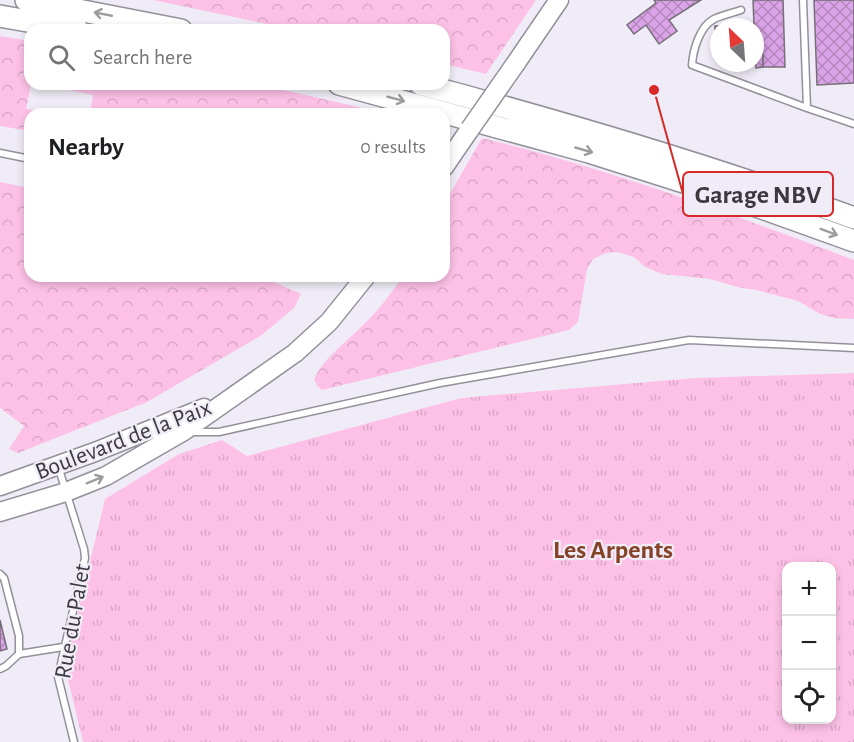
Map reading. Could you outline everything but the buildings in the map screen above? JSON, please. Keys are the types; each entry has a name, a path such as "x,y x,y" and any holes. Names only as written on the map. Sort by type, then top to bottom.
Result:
{"highway":[{"path":"26,0 150,24"},
{"path":"0,16 45,24"},
{"path":"361,90 427,108"},
{"path":"442,90 553,120 746,179 854,218"},
{"path":"450,114 589,152 730,197 854,241"}],"main road":[{"path":"450,158 559,0"},
{"name":"Boulevard de la Paix","path":"0,512 66,492 105,476 184,431 280,365 309,341 329,322 361,282"},
{"name":"Boulevard de la Paix","path":"0,486 159,427 244,389"}],"lane":[{"path":"803,0 807,108"},
{"path":"741,10 711,20 693,52 692,65 854,123"},
{"path":"0,153 24,158"},
{"path":"159,427 184,431 219,432 440,384 689,340 854,348"},
{"name":"Rue du Palet","path":"58,466 81,533 85,558 58,677 74,742"},
{"path":"0,574 4,578 19,636 19,654"},
{"path":"0,669 19,654 63,648"}],"green space":[{"path":"153,0 536,0 486,74 450,65 450,24 267,24"},
{"path":"0,36 24,40 24,90 30,90 26,108 24,108 24,130 0,126"},
{"path":"68,90 283,90 363,108 91,108 93,95"},
{"path":"482,138 623,178 716,209 854,260 854,319 834,318 820,314 798,301 710,279 662,274 645,267 634,257 617,252 606,253 593,259 587,269 578,322 569,330 322,390 314,379 318,371 378,309 399,282 450,282 450,194"},
{"path":"0,182 24,187 24,282 274,282 301,294 294,308 262,335 147,402 18,453 9,449 24,426 0,408"},
{"path":"854,373 854,742 83,742 65,667 105,499 179,454 222,440 247,456 461,398 695,378"}],"place":[{"name":"Garage NBV","path":"654,90"}],"district":[{"name":"Les Arpents","path":"613,549"}]}
